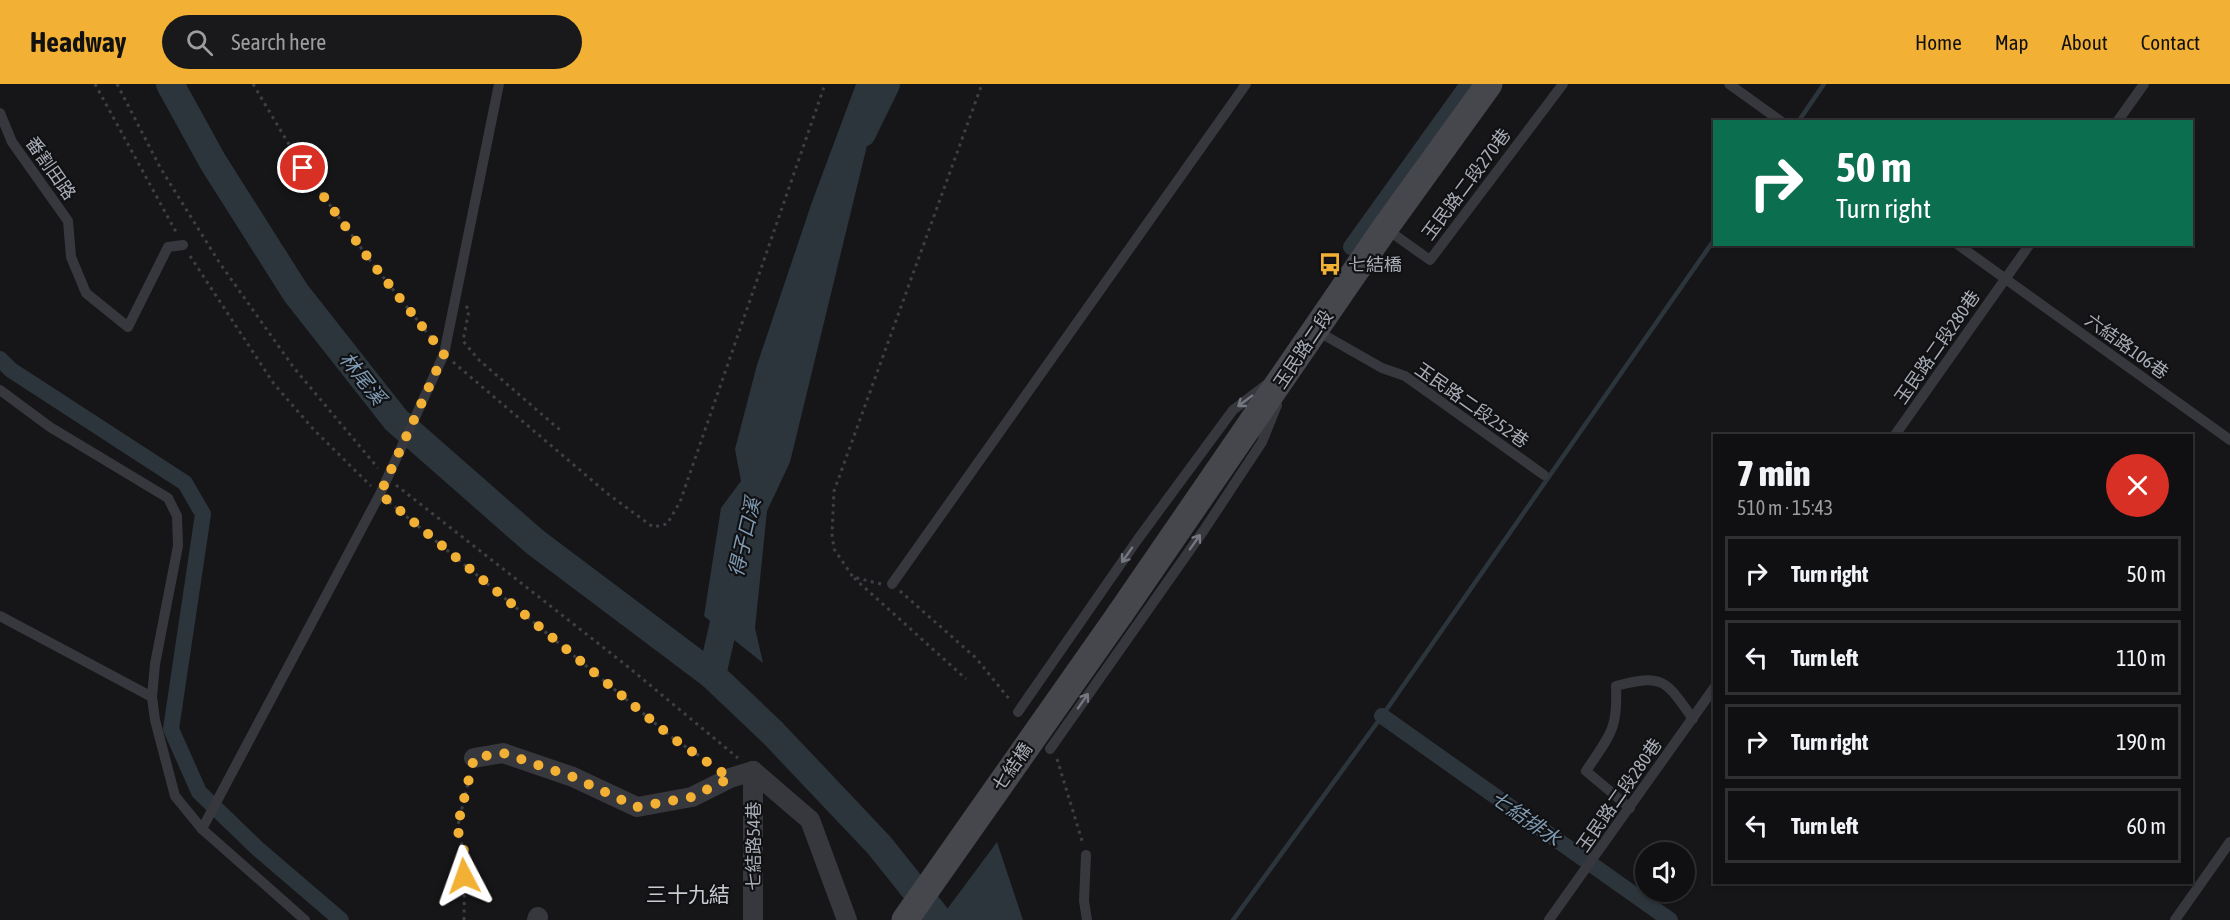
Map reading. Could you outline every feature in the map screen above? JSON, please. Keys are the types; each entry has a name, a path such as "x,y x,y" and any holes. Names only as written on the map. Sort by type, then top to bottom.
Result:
{"street":[{"name":"玉民路二段","path":"1120,614 1385,228 1489,84"},
{"name":"七結橋","path":"905,920 1120,614"},
{"path":"474,758 503,753 573,777 637,807 692,797 730,778 753,771 810,820 847,920"},
{"name":"七結路54巷","path":"753,771 753,920"}],"lane":[{"path":"202,829 380,494 444,354 499,84"},
{"path":"892,584 1246,84"},
{"name":"玉民路二段270巷","path":"1385,228 1430,260 1563,84"},
{"path":"1729,84 1779,120"},
{"path":"2118,120 2144,84"},
{"name":"番割田路","path":"0,113 12,142 68,221 71,257 86,293 128,327 168,247 183,245"},
{"path":"1960,246 2006,279"},
{"name":"玉民路二段280巷","path":"1896,434 2029,246"},
{"name":"六結路106巷","path":"2006,279 2230,440"},
{"name":"玉民路二段252巷","path":"1316,330 1382,368 1405,376 1544,475"},
{"path":"1018,712 1138,539 1233,410 1292,365"},
{"path":"1050,749 1197,540 1262,442 1292,365"},
{"path":"0,390 50,427 168,498 177,516 178,546 155,664 152,697 155,720 175,796 202,829 305,920"},
{"path":"0,616 152,697"},
{"path":"1630,808 1586,771 1609,738 1617,718 1616,686 1636,681 1658,680 1672,689 1693,719"},
{"name":"玉民路二段280巷","path":"1549,920 1713,689"},
{"path":"2175,920 2230,842"},
{"path":"1086,855 1084,901 1087,920"}],"path":[{"path":"95,84 183,245 274,384 315,431 380,494 674,739 730,778"},
{"path":"253,84 303,168 372,263 444,354 608,494 653,527 667,524 680,502 825,84"},
{"path":"966,679 853,577 834,549 832,534 834,491 982,84"},
{"path":"468,295 466,306 469,310 463,341 479,360 560,430"},
{"path":"853,577 892,584"},
{"path":"464,920 465,854 457,828 474,758"}],"water":[{"path":"856,84 882,84 790,462 767,511 755,628 763,663 704,616 721,508 741,481 735,449 757,365 812,202"},
{"path":"997,842 1023,920 939,920"}],"waterway":[{"name":"林尾溪","path":"170,84 213,162 296,293 396,420 535,542 712,675 773,733 879,845 939,920"},
{"name":"得子口溪","path":"862,133 886,84"},
{"path":"1351,247 1468,84"},
{"path":"1799,120 1824,84"},
{"path":"1233,920 1382,716 1713,241"},
{"path":"0,359 11,370 185,483 203,514 171,729 199,792 257,848 341,920"},
{"name":"得子口溪","path":"712,675 731,592"},
{"name":"七結排水","path":"1382,716 1670,920"}],"place":[{"name":"七結橋","path":"1330,264"}],"district":[{"name":"三十九結","path":"688,894"}],"route":[{"path":"303,168 372,263 444,354 380,494 674,739 730,778 692,797 637,807 573,777 503,753 474,758 457,828 465,854 464,876"}]}
